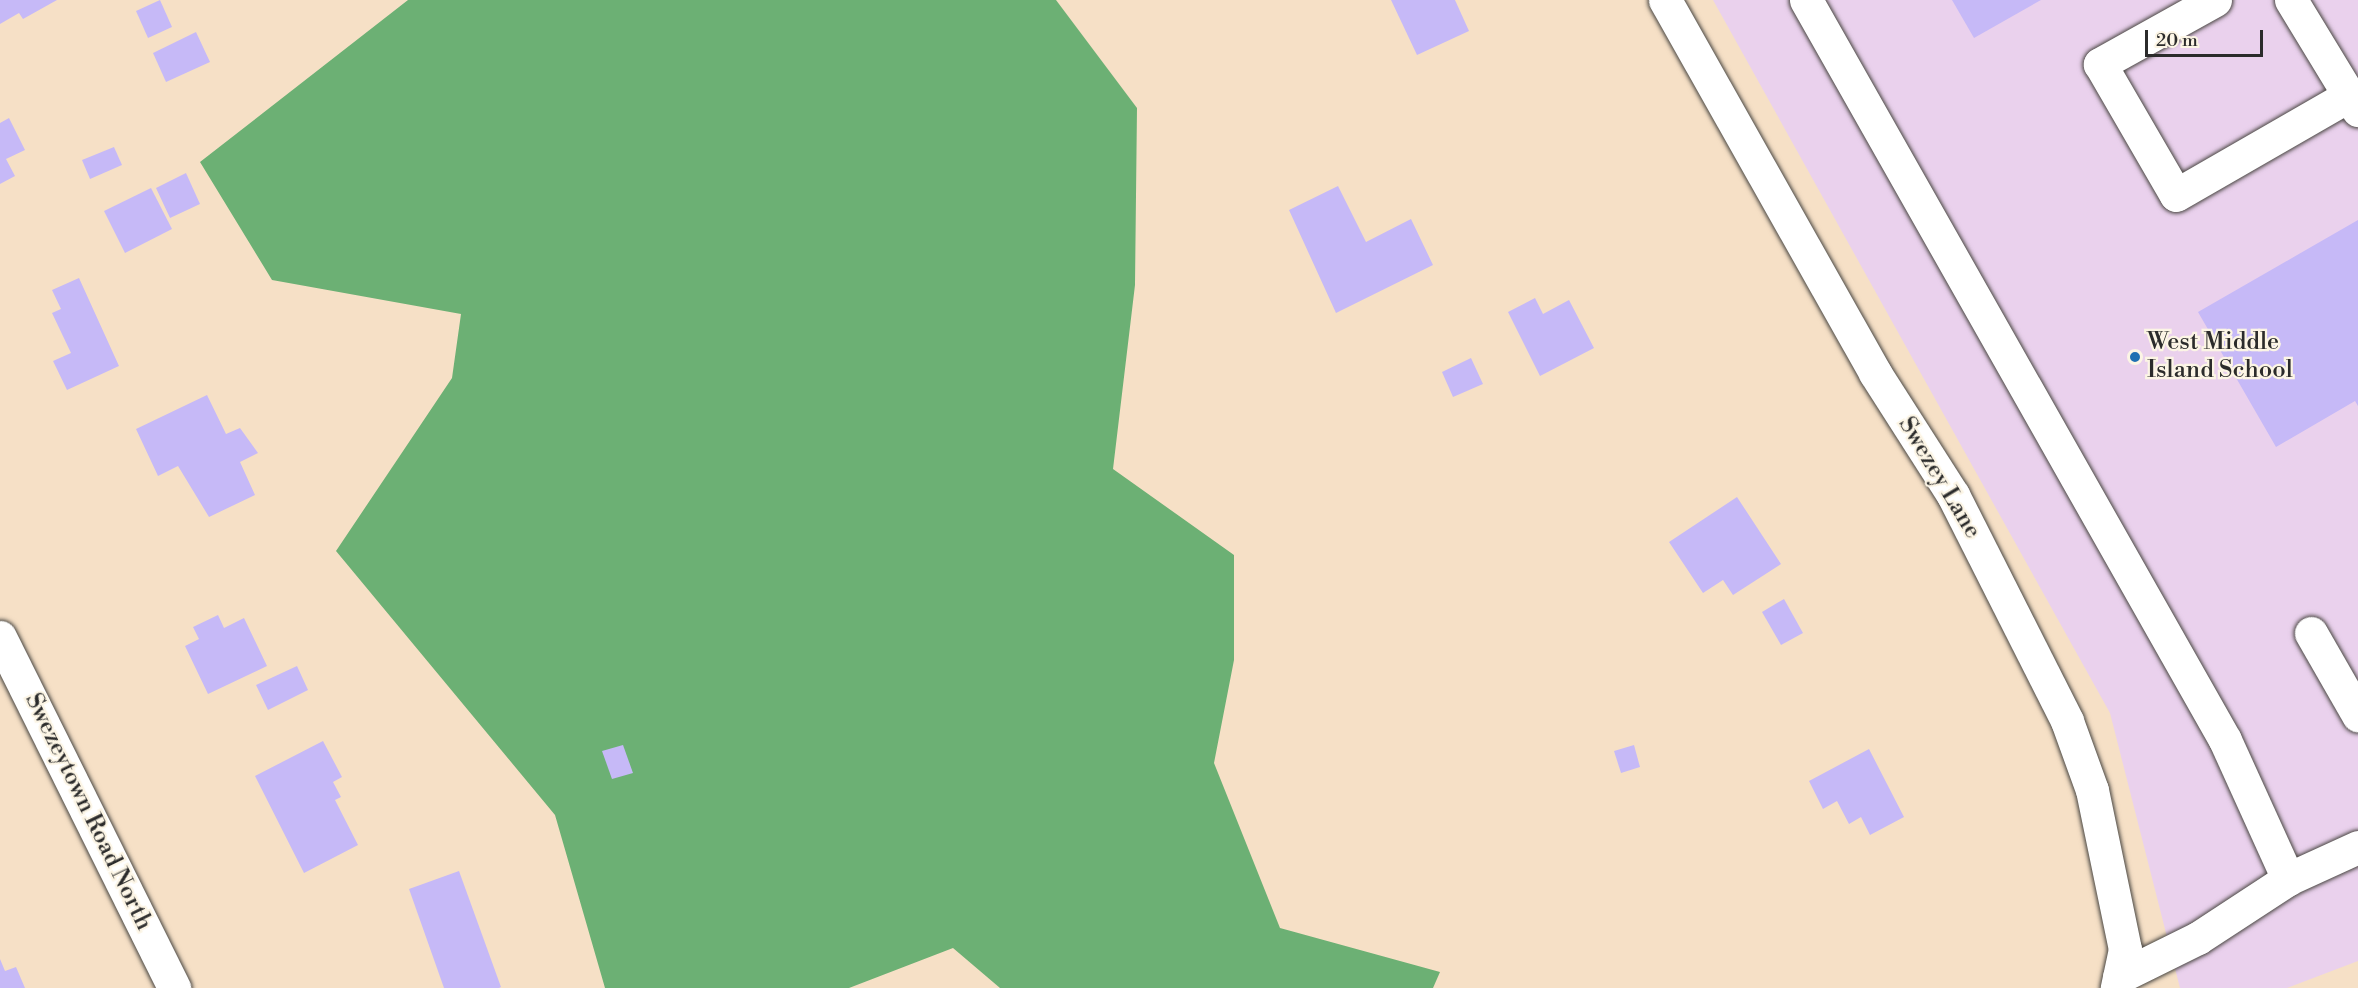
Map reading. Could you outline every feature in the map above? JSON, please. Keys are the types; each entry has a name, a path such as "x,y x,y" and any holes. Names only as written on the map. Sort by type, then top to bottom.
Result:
{"street":[{"name":"Swezey Lane","path":"1666,0 1843,317 1953,495 2067,721 2092,790 2125,949 2118,982"},
{"path":"1806,0 2225,740 2288,879"},
{"path":"2215,0 2100,64 2176,195 2353,103 2291,0"},
{"path":"2311,633 2358,716"},
{"name":"Swezeytown Road North","path":"0,637 174,988"},
{"path":"2118,982 2198,938 2288,879 2358,847"}],"shaded area":[{"name":"West Middle Island School","path":"1713,0 2358,0 2358,961 2287,988 2180,988 2110,713"}],"green space":[{"path":"408,0 1056,0 1137,108 1135,285 1113,469 1234,555 1234,660 1214,763 1280,928 1440,972 1433,988 1000,988 953,948 849,988 605,988 555,815 336,551 452,378 461,314 272,280 200,162"}],"building":[{"path":"0,0 57,0 23,19 19,13 0,24"},
{"path":"160,0 172,27 148,38 136,11"},
{"path":"1391,0 1455,0 1469,31 1417,55"},
{"path":"1952,0 2041,0 1974,38"},
{"path":"196,32 210,62 166,82 153,53"},
{"path":"9,118 25,150 6,159 15,176 0,184 0,123"},
{"path":"114,147 122,165 90,179 82,160"},
{"path":"186,173 200,204 170,218 156,188"},
{"path":"1338,186 1366,242 1411,219 1433,265 1336,313 1289,210"},
{"path":"151,188 172,229 125,253 104,211"},
{"path":"2358,220 2358,406 2355,401 2276,447 2198,312"},
{"path":"79,278 119,366 67,390 53,361 71,353 52,313 61,309 52,290"},
{"path":"1535,298 1543,314 1569,300 1594,348 1540,376 1508,312"},
{"path":"1471,358 1483,384 1453,397 1442,372"},
{"path":"207,395 226,434 240,428 258,453 240,462 255,495 209,517 178,466 158,476 136,429"},
{"path":"1737,497 1781,564 1733,595 1723,580 1703,593 1669,542"},
{"path":"1784,599 1803,633 1781,645 1762,612"},
{"path":"218,615 224,628 244,618 267,666 208,694 185,646 199,639 193,627"},
{"path":"297,666 308,690 268,710 256,685"},
{"path":"323,741 342,777 333,782 341,797 335,800 358,845 304,873 255,776"},
{"path":"623,745 633,773 612,779 602,751"},
{"path":"1634,745 1640,767 1621,773 1614,751"},
{"path":"1869,749 1904,817 1870,835 1861,817 1849,824 1837,801 1823,809 1809,781"},
{"path":"459,871 501,987 499,988 444,988 409,889"},
{"path":"0,959 5,971 16,967 25,988 0,988"}],"place":[{"name":"West Middle Island School","path":"2135,357"}]}
